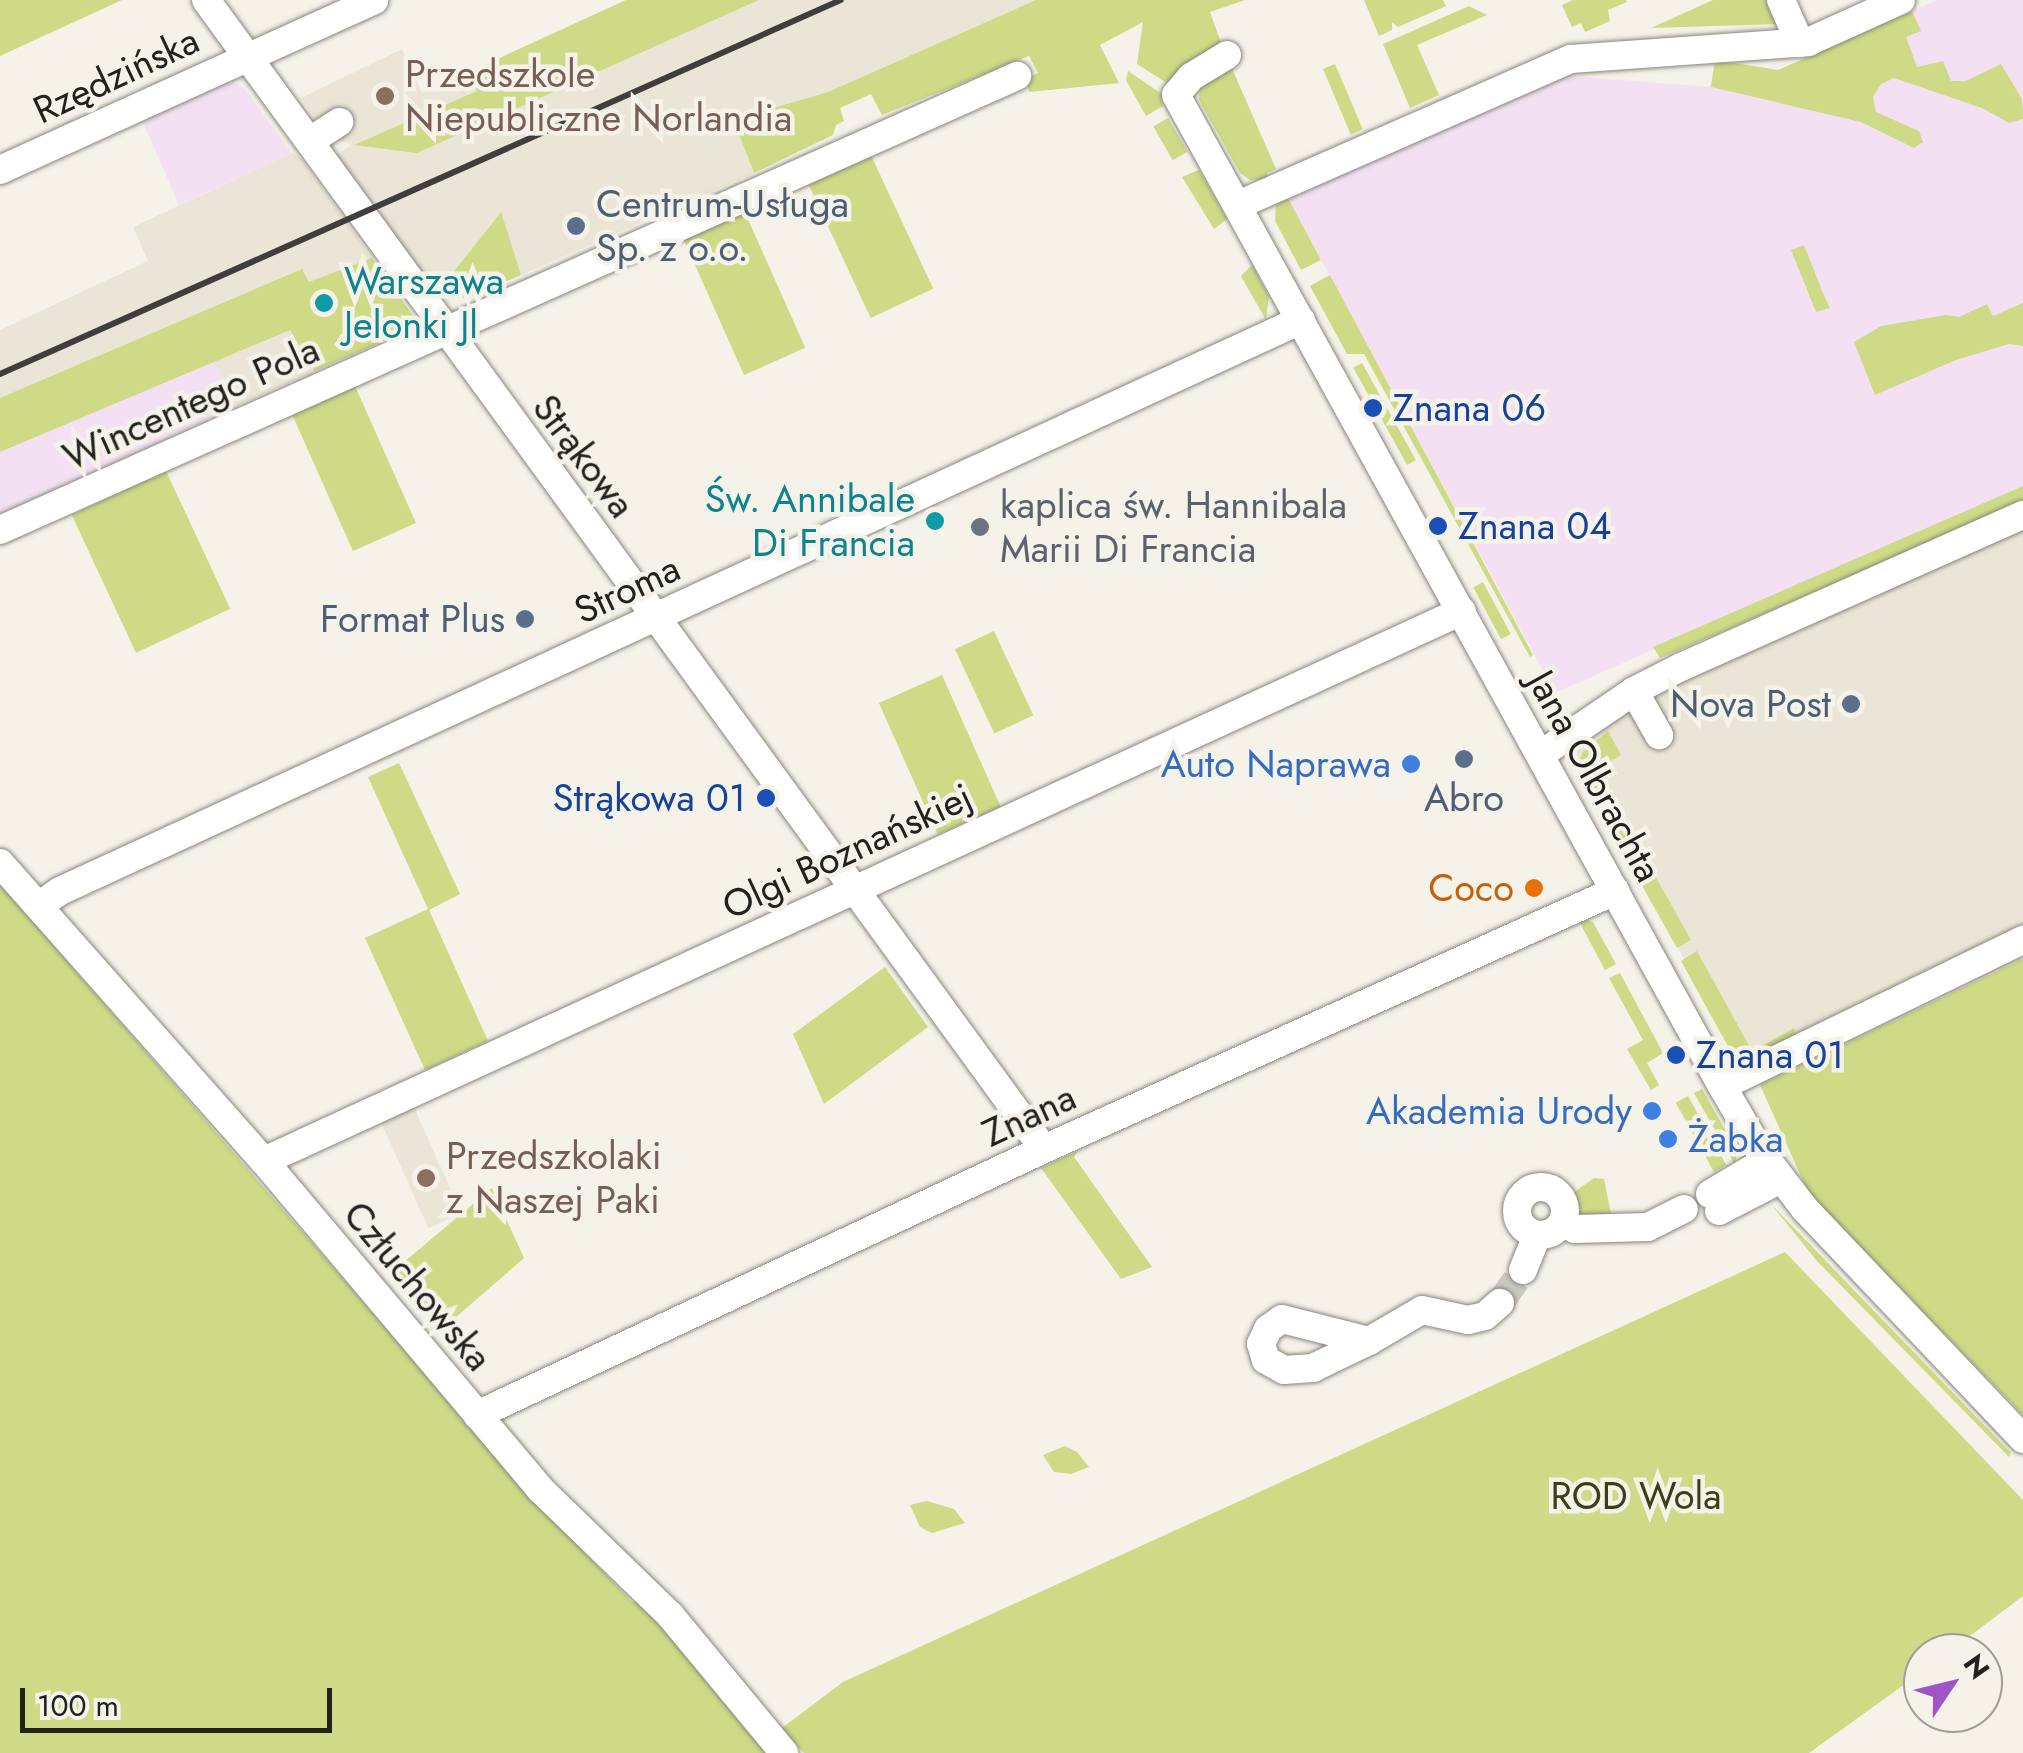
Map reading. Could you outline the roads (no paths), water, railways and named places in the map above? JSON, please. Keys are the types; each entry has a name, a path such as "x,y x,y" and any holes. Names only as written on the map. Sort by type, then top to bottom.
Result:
{"street":[{"name":"Strąkowa","path":"206,0 1044,1149"},
{"name":"Rzędzińska","path":"0,170 374,0"},
{"path":"1781,0 1800,43"},
{"path":"1238,205 1571,59 1800,43 1901,0"},
{"name":"Jana Olbrachta","path":"1226,56 1192,76 1176,95 1722,1086 1774,1170 2023,1440"},
{"name":"Wincentego Pola","path":"0,530 1016,76"},
{"path":"310,140 340,122"},
{"name":"Stroma","path":"40,904 1301,320"},
{"path":"1540,755 1634,691 1686,678 2023,514"},
{"name":"Olgi Boznańskiej","path":"264,1161 1462,611"},
{"path":"1634,691 1659,735"},
{"name":"Człuchowska","path":"0,862 264,1161 540,1489 680,1626 784,1753"},
{"name":"Znana","path":"477,1414 1044,1149 1614,891"},
{"path":"1722,1086 1866,1003 2023,940"},
{"path":"1714,1202 1774,1170"},
{"path":"1538,1186 1561,1198 1566,1210 1562,1223 1550,1236 1536,1237 1524,1227 1517,1212 1519,1200 1538,1186"},
{"path":"1562,1223 1574,1229 1633,1229 1648,1227 1684,1209"},
{"path":"1523,1270 1536,1237"},
{"path":"1369,1341 1422,1310 1468,1320 1484,1316 1500,1303"}],"tunnel":[{"path":"1500,1303 1523,1270"}],"railway":[{"path":"0,374 841,0"}],"place":[{"name":"Przedszkole Niepubliczne Norlandia","path":"385,96"},
{"name":"Centrum-Usługa Sp. z o.o.","path":"576,226"},
{"name":"Warszawa Jelonki Jl","path":"324,303"},
{"name":"Znana 06","path":"1373,408"},
{"name":"Św. Annibale Di Francia","path":"935,521"},
{"name":"Znana 04","path":"1438,526"},
{"name":"kaplica św. Hannibala Marii Di Francia","path":"980,527"},
{"name":"Format Plus","path":"525,619"},
{"name":"Nova Post","path":"1851,704"},
{"name":"Abro","path":"1464,759"},
{"name":"Auto Naprawa","path":"1411,764"},
{"name":"Strąkowa 01","path":"766,798"},
{"name":"Coco","path":"1534,888"},
{"name":"Znana 01","path":"1676,1055"},
{"name":"Akademia Urody","path":"1652,1111"},
{"name":"Żabka","path":"1668,1139"},
{"name":"Przedszkolaki z Naszej Paki","path":"426,1178"}],"park label":[{"name":"ROD Wola","path":"1636,1496"}]}
